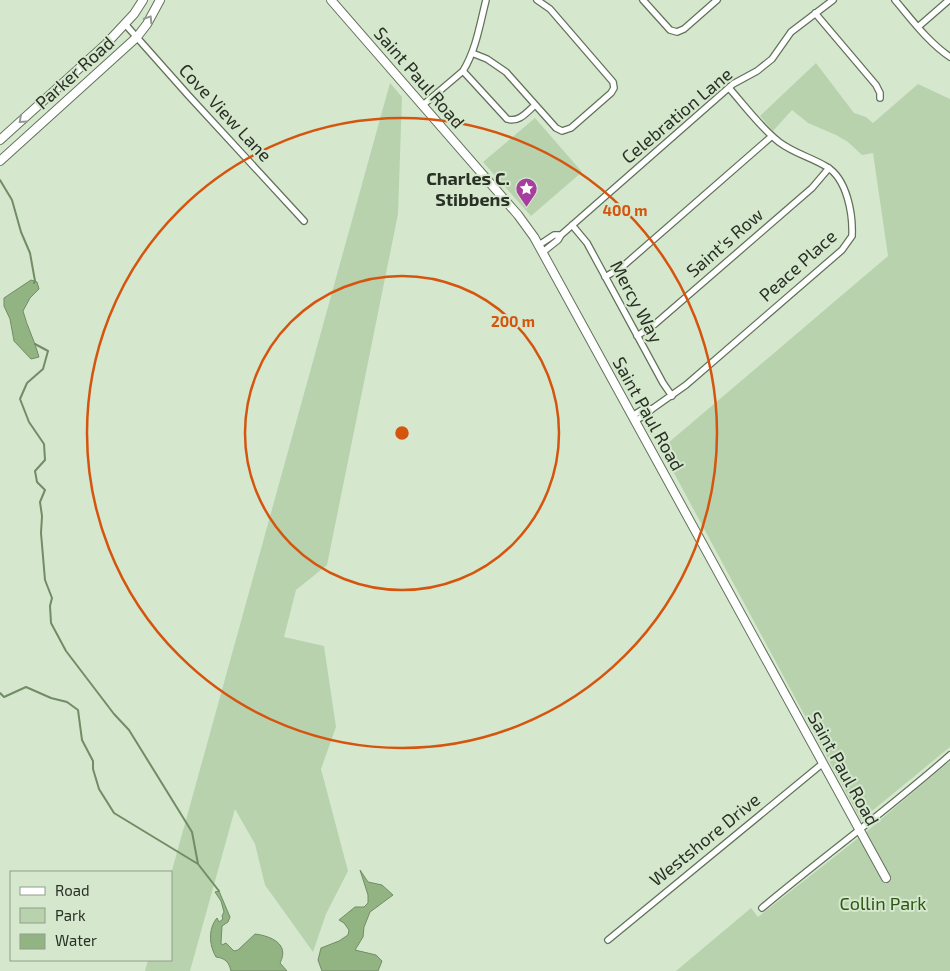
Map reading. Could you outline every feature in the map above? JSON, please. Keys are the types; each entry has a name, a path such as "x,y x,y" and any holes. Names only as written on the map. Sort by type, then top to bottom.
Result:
{"street":[{"name":"Parker Road","path":"0,140 106,44 125,24 143,0"},
{"name":"Parker Road","path":"0,161 137,37 147,24 160,0"},
{"name":"Saint Paul Road","path":"332,0 518,215 541,248 886,878"},
{"path":"423,106 463,71 472,54 486,0"},
{"path":"472,54 487,59 506,72 556,128 565,131 571,128 611,93 614,85 612,80 550,9 537,0"},
{"path":"643,0 670,30 677,32 684,29 717,0"},
{"name":"Celebration Lane","path":"541,248 554,235 561,235 729,88 739,80 757,71 772,59 791,32 833,0"},
{"path":"895,0 938,49 950,57"},
{"path":"918,27 949,0"},
{"path":"815,13 876,85 880,98"},
{"name":"Cove View Lane","path":"125,24 304,221"},
{"path":"463,71 507,119 520,118 535,105"},
{"name":"Peace Place","path":"634,418 645,408 652,409 672,396 850,240 852,232 846,194 841,181 829,168 792,151 772,136 729,88"},
{"path":"605,277 622,267 772,136"},
{"name":"Saint's Row","path":"637,336 655,324 812,188 829,168"},
{"name":"Mercy Way","path":"572,225 587,243 663,383 672,396"},
{"path":"762,908 950,756"},
{"name":"Westshore Drive","path":"608,940 822,764"}],"green space":[{"path":"816,63 854,113 866,117 873,123 918,84 950,99 950,747 861,820 661,449 888,256 873,153 862,155 848,142 808,123 792,110 773,131 760,116"},
{"path":"390,83 402,97 398,214 327,565 296,590 284,637 324,646 336,727 321,769 348,871 326,914 313,952 265,885 255,844 235,809 190,971 145,971 148,961 172,961 172,871"},
{"path":"535,118 582,172 531,216 483,162"},
{"name":"Collin Park","path":"950,761 950,971 676,971 751,908 758,917 866,832"}],"water":[{"path":"31,280 37,282 39,289 30,298 23,311 39,357 31,359 14,341 10,319 4,306 4,298"},
{"path":"360,870 368,882 382,885 393,895 370,912 364,927 363,937 355,950 376,955 382,961 378,971 322,971 318,960 321,948 339,941 348,935 349,930 339,920 355,907 364,907 368,903 368,895"},
{"path":"219,891 230,917 228,922 222,926 222,945 226,943 234,951 238,950 255,934 273,939 281,946 283,951 280,963 287,971 231,971 226,961 216,957 210,937 214,922 217,918 219,922 223,919 224,912 221,901 215,892"}],"waterway":[{"path":"0,180 12,200 21,232 30,253 34,283"},
{"path":"35,344 48,351 43,369 27,383 20,399 29,422 44,444 45,460 35,471 37,482 45,490 40,502 42,516 41,533 45,580 52,598 50,606 51,623 66,651 114,714 129,730 192,832 198,864"},
{"path":"0,693 4,697 26,687 51,698 67,702 78,710 82,740 93,761 93,769 99,789 114,813 198,864 219,891"}],"place":[{"name":"Charles C. Stibbens","path":"526,208"}]}
